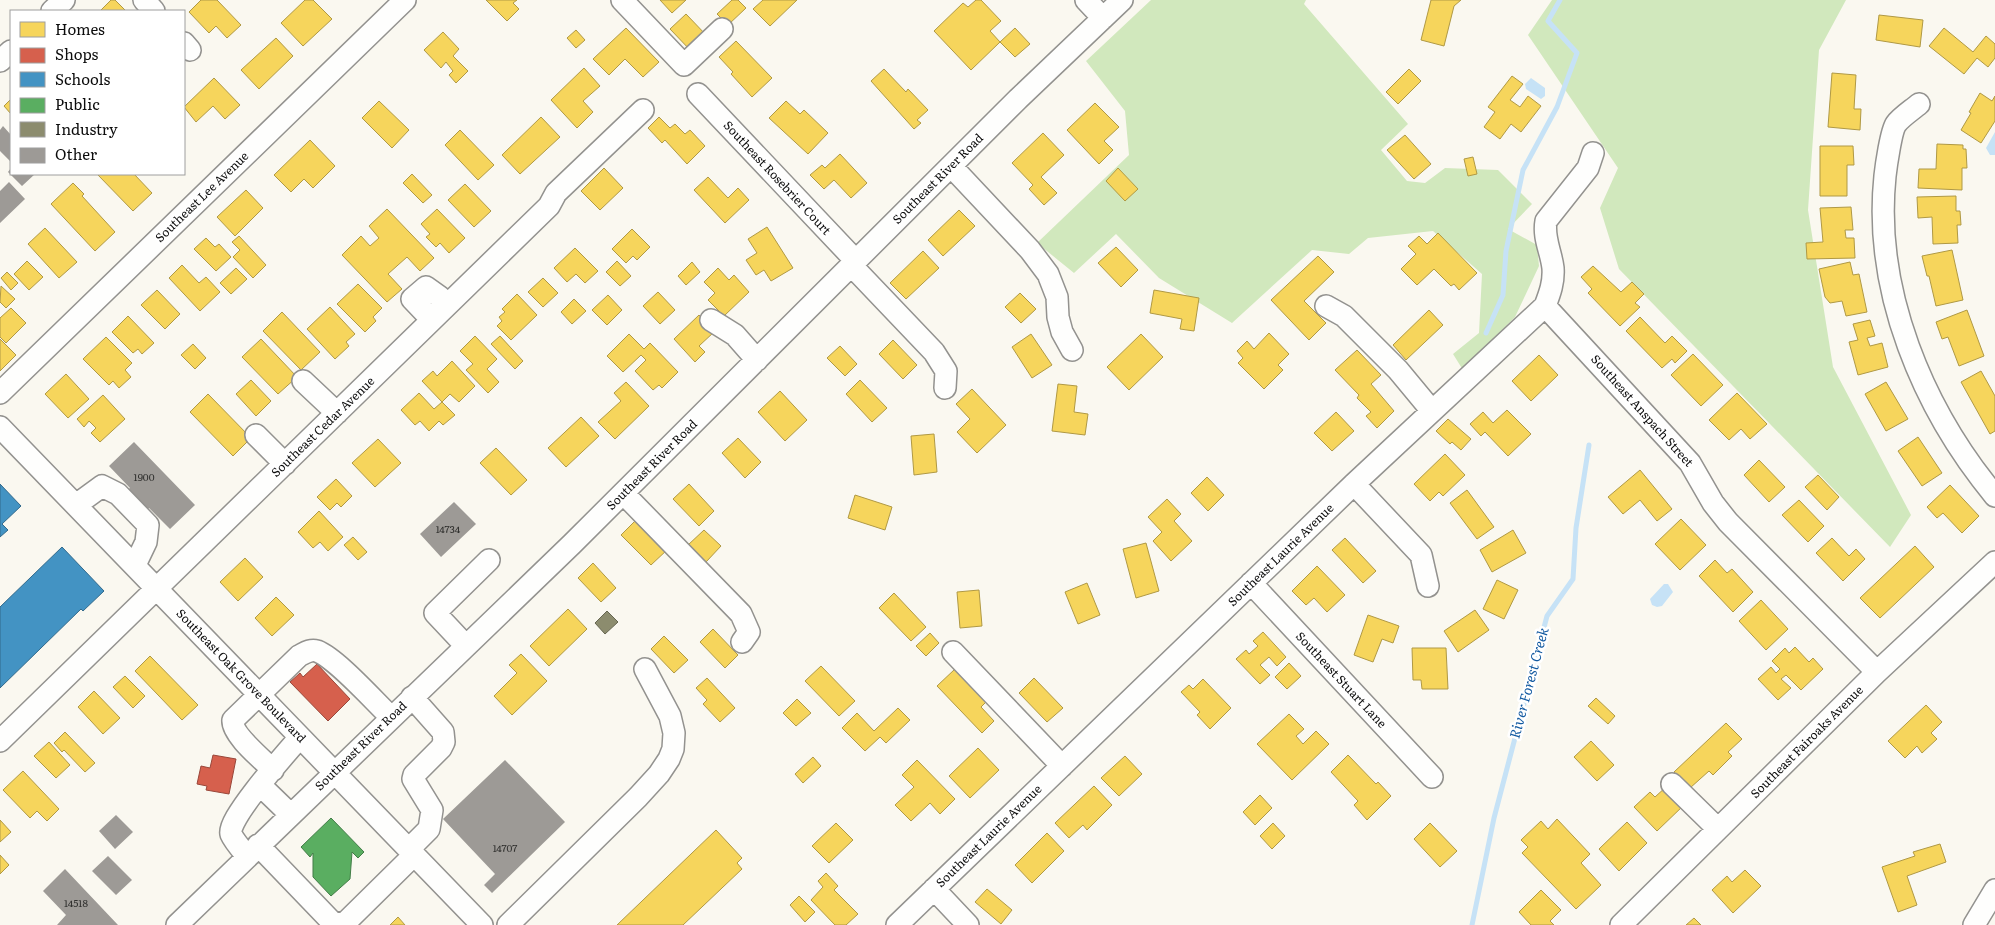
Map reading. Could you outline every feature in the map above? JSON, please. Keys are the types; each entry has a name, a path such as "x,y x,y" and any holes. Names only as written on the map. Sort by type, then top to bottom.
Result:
{"street":[{"path":"38,0 50,10"},
{"path":"52,10 64,0"},
{"path":"144,0 153,10"},
{"name":"Southeast Lee Avenue","path":"0,393 405,0"},
{"path":"622,0 684,65 722,29"},
{"path":"1086,0 1103,18"},
{"name":"Southeast River Road","path":"177,925 623,494 853,263 1122,0"},
{"path":"0,62 10,52"},
{"name":"Southeast Rosebrier Court","path":"698,94 934,352 946,371 945,388"},
{"path":"1918,104 1895,125 1886,167 1882,200 1884,233 1893,290 1911,352 1934,405 1968,461 1995,496"},
{"name":"Southeast Cedar Avenue","path":"0,741 549,206 556,193 643,110"},
{"path":"1545,306 1552,287 1553,267 1544,232 1546,221 1588,168 1592,153"},
{"path":"951,166 1030,250 1048,274 1057,297 1058,317 1062,332 1072,350"},
{"path":"1326,306 1344,316 1398,370 1432,411"},
{"name":"Southeast Laurie Avenue","path":"897,925 1354,484 1545,306"},
{"name":"Southeast Anspach Street","path":"1545,306 1690,462 1714,503 1728,522 1878,672"},
{"path":"711,320 736,335 757,360"},
{"path":"303,381 337,413"},
{"name":"Southeast Oak Grove Boulevard","path":"0,427 482,925"},
{"path":"256,435 285,464"},
{"path":"1354,484 1421,555 1428,586"},
{"path":"76,505 102,486 118,494 130,506 148,525 146,542 135,565"},
{"path":"623,494 741,614 749,632 742,642"},
{"path":"466,646 436,613 489,560"},
{"name":"Southeast Fairoaks Avenue","path":"1621,925 1878,672 1995,562"},
{"name":"Southeast Stuart Lane","path":"1251,583 1432,777"},
{"path":"290,814 238,734 233,725 233,720 260,696 299,656 309,651 316,651 330,659 391,717"},
{"path":"953,652 1062,766"},
{"path":"508,925 638,797 659,774 669,759 673,749 674,733 670,716 644,669"},
{"path":"300,737 267,777 231,826 231,834 331,920 339,924 347,921 412,852 429,829 432,810 413,779 414,775 442,748 444,742 443,732 412,697"},
{"path":"1672,784 1718,829"},
{"path":"934,890 968,925"},
{"path":"1974,925 1995,890"}],"green space":[{"path":"1151,0 1306,0 1304,4 1408,124 1381,150 1407,181 1425,183 1445,168 1498,170 1532,204 1508,229 1537,245 1539,266 1515,317 1463,370 1453,354 1479,333 1482,274 1433,231 1368,238 1349,254 1312,250 1232,323 1159,278 1116,234 1074,273 1037,243 1129,155 1125,111 1086,61"},
{"path":"1552,0 1846,0 1819,50 1808,210 1833,367 1911,515 1890,547 1619,269 1600,208 1618,168 1528,35"}],"water":[{"path":"1531,78 1545,88 1545,96 1541,99 1526,89 1525,84"},
{"path":"1995,132 1995,155 1990,155 1986,148"},
{"path":"1664,584 1668,584 1673,592 1662,606 1652,605 1650,599"}],"building: Homes":[{"path":"111,0 115,0 125,10 101,10"},
{"path":"201,0 217,0 241,25 227,38 216,26 209,33 189,12"},
{"path":"305,0 313,0 332,19 303,46 281,23"},
{"path":"486,0 517,0 513,3 519,9 507,21"},
{"path":"660,0 686,0 672,13"},
{"path":"732,0 738,0 746,8 728,25 717,14"},
{"path":"763,0 797,0 770,26 753,9"},
{"path":"976,0 981,0 1001,21 990,31 1000,42 971,70 934,31 963,3 968,7"},
{"path":"1431,0 1461,0 1454,6 1444,46 1421,40"},
{"path":"686,14 708,37 692,52 670,29"},
{"path":"1879,15 1923,20 1920,47 1876,40"},
{"path":"626,28 659,62 643,77 625,59 609,75 593,59"},
{"path":"1015,28 1030,44 1015,57 1000,42"},
{"path":"1944,28 1973,52 1986,36 1995,44 1995,58 1988,67 1977,58 1964,74 1929,46"},
{"path":"576,30 585,40 576,48 567,38"},
{"path":"443,32 459,49 453,56 468,71 456,83 449,75 453,71 446,62 441,68 424,50"},
{"path":"276,38 293,56 259,89 241,70"},
{"path":"736,41 772,78 752,97 731,74 733,72 719,57"},
{"path":"584,68 600,86 583,101 593,112 577,128 551,100"},
{"path":"884,69 906,92 908,89 928,110 917,120 921,123 914,129 871,81"},
{"path":"1409,69 1421,81 1398,104 1386,92"},
{"path":"1832,73 1856,75 1854,109 1861,109 1860,130 1828,127"},
{"path":"1512,76 1523,84 1510,100 1520,107 1528,96 1541,106 1521,132 1511,124 1500,139 1484,127 1495,112 1488,107"},
{"path":"214,78 240,105 225,119 213,106 196,122 185,106"},
{"path":"1980,93 1992,101 1995,96 1995,121 1981,143 1961,130"},
{"path":"10,100 10,113 4,106"},
{"path":"379,101 409,130 392,148 362,118"},
{"path":"786,101 800,114 804,110 828,133 808,154 769,118"},
{"path":"1095,103 1119,127 1104,141 1113,150 1099,164 1067,130"},
{"path":"541,117 560,137 520,174 502,155"},
{"path":"659,117 670,128 675,124 685,134 690,130 705,146 687,164 665,140 662,143 648,128"},
{"path":"460,130 494,165 478,180 445,145"},
{"path":"1043,133 1064,155 1041,177 1057,193 1044,205 1029,189 1033,185 1012,163"},
{"path":"1405,135 1431,164 1414,179 1387,150"},
{"path":"310,140 335,166 313,188 304,179 291,192 274,175"},
{"path":"1937,144 1963,145 1963,149 1966,149 1967,168 1962,168 1962,190 1918,188 1919,169 1936,169"},
{"path":"1820,146 1853,146 1854,165 1847,165 1847,196 1820,196"},
{"path":"840,154 867,183 851,198 834,180 824,189 810,175 822,165 825,168"},
{"path":"1473,157 1477,174 1468,176 1464,159"},
{"path":"604,168 623,188 600,210 581,191"},
{"path":"1118,168 1138,189 1125,201 1106,181"},
{"path":"412,174 432,195 423,203 403,183"},
{"path":"98,175 135,175 152,193 133,211"},
{"path":"708,177 728,198 738,188 749,200 725,223 694,190"},
{"path":"73,183 84,194 82,196 115,232 95,251 51,204"},
{"path":"465,184 491,211 474,227 448,200"},
{"path":"246,190 263,208 235,236 217,217"},
{"path":"1956,196 1956,211 1960,211 1961,225 1957,225 1958,243 1933,244 1932,217 1918,218 1917,197"},
{"path":"1851,207 1853,230 1845,230 1846,238 1854,238 1855,258 1807,259 1806,243 1823,242 1820,208"},
{"path":"387,209 434,258 420,271 407,257 388,274 402,289 387,302 342,255 361,236 370,246 379,238 369,226"},
{"path":"437,209 465,238 449,253 440,243 436,247 426,237 430,234 421,224"},
{"path":"959,210 975,226 943,256 928,240"},
{"path":"767,227 793,268 771,281 764,270 756,275 746,260 757,253 748,239"},
{"path":"45,228 77,262 59,278 28,244"},
{"path":"632,229 650,247 637,260 633,256 626,263 612,249"},
{"path":"1438,233 1477,273 1459,290 1454,284 1451,286 1434,269 1417,285 1401,269 1416,254 1408,246 1419,236 1427,244"},
{"path":"239,236 266,265 253,278 233,257 240,250 232,242"},
{"path":"206,238 215,247 219,244 231,257 216,271 194,249"},
{"path":"1116,247 1138,270 1121,287 1098,263"},
{"path":"575,248 598,271 585,283 576,274 567,282 554,268"},
{"path":"1952,250 1963,300 1936,306 1922,256"},
{"path":"923,251 939,268 906,299 890,283"},
{"path":"1318,256 1334,272 1304,301 1326,323 1309,340 1271,300"},
{"path":"27,261 43,277 29,290 14,274"},
{"path":"617,261 631,276 620,286 606,272"},
{"path":"692,262 700,272 686,285 678,276"},
{"path":"1850,262 1853,275 1859,274 1867,312 1846,316 1842,301 1830,303 1825,297 1819,269"},
{"path":"182,265 199,283 206,277 220,292 200,311 169,278"},
{"path":"1593,266 1621,292 1632,282 1644,294 1635,303 1640,307 1620,326 1588,293 1592,289 1581,277"},
{"path":"236,268 247,279 231,294 220,283"},
{"path":"718,268 729,280 734,275 749,292 724,316 708,300 715,293 704,282"},
{"path":"7,272 18,283 11,290 1,278"},
{"path":"543,278 558,293 543,307 528,292"},
{"path":"358,284 382,308 373,317 376,321 365,332 337,304"},
{"path":"1,286 15,299 6,308 0,302"},
{"path":"157,290 180,314 165,329 141,305"},
{"path":"1154,290 1199,298 1194,331 1180,329 1182,319 1150,313"},
{"path":"658,292 675,310 660,324 643,306"},
{"path":"1020,293 1036,309 1021,323 1005,307"},
{"path":"517,294 537,315 511,340 497,326 502,321 499,317 505,312 502,309"},
{"path":"608,295 622,310 607,325 592,310"},
{"path":"574,299 586,311 572,324 561,312"},
{"path":"330,307 355,334 346,342 349,346 335,359 307,329"},
{"path":"11,308 26,323 6,343 0,337 0,318"},
{"path":"1429,310 1443,325 1406,360 1393,345"},
{"path":"1967,310 1984,356 1959,366 1948,337 1942,339 1936,322"},
{"path":"282,312 320,352 301,370 263,331"},
{"path":"699,315 714,332 699,346 705,352 695,362 674,339"},
{"path":"128,316 154,343 142,354 138,349 133,353 112,332"},
{"path":"1640,317 1665,343 1672,336 1687,351 1675,363 1672,359 1662,368 1626,331"},
{"path":"1870,320 1875,336 1867,338 1870,346 1882,343 1888,367 1858,375 1849,342 1858,340 1853,324"},
{"path":"1269,333 1289,354 1278,365 1283,370 1264,389 1238,363 1243,358 1237,351 1247,341 1254,349"},
{"path":"629,334 644,349 650,343 678,372 662,388 659,385 653,390 635,371 646,360 641,355 623,372 607,356"},
{"path":"1031,334 1052,365 1032,378 1012,347"},
{"path":"1141,334 1163,357 1129,390 1107,367"},
{"path":"475,336 497,359 487,369 499,382 488,393 466,370 473,364 460,351"},
{"path":"500,336 523,361 515,369 491,344"},
{"path":"106,337 132,363 125,370 131,377 119,388 113,381 109,385 83,359"},
{"path":"0,339 16,355 0,371"},
{"path":"261,339 297,377 278,394 242,357"},
{"path":"893,340 917,365 903,379 879,354"},
{"path":"193,344 206,358 195,369 181,355"},
{"path":"840,346 857,364 845,376 827,358"},
{"path":"1357,350 1381,375 1371,384 1394,411 1377,428 1366,416 1371,412 1357,398 1359,395 1335,370"},
{"path":"1693,354 1723,385 1701,406 1671,375"},
{"path":"1539,355 1558,375 1531,401 1512,381"},
{"path":"452,361 475,386 459,402 450,394 442,402 422,381 433,371 437,376"},
{"path":"1981,371 1995,396 1995,431 1990,434 1961,382"},
{"path":"66,374 89,399 68,418 45,394"},
{"path":"251,380 271,401 256,416 236,394"},
{"path":"860,380 887,408 872,422 846,394"},
{"path":"626,382 649,406 615,439 598,422 621,401 614,393"},
{"path":"1886,382 1908,419 1886,431 1865,394"},
{"path":"1058,384 1077,386 1074,412 1088,414 1085,435 1052,431"},
{"path":"972,389 1006,425 977,453 957,432 970,419 956,404"},
{"path":"780,391 807,420 785,441 758,412"},
{"path":"419,393 434,409 442,402 455,415 443,425 439,421 429,431 420,421 415,425 401,410"},
{"path":"1737,393 1767,424 1750,439 1741,429 1729,440 1709,420"},
{"path":"208,394 251,438 233,456 190,412"},
{"path":"103,395 125,419 100,442 91,433 96,428 89,421 84,427 77,419"},
{"path":"1507,410 1531,434 1508,456 1485,432 1481,436 1470,424 1483,412 1493,423"},
{"path":"1336,412 1354,431 1332,451 1314,433"},
{"path":"581,417 599,436 566,467 548,448"},
{"path":"1448,419 1471,439 1461,450 1452,442 1450,444 1436,431"},
{"path":"934,434 937,472 914,475 911,436"},
{"path":"1918,437 1942,473 1922,486 1898,451"},
{"path":"738,438 761,462 745,478 722,453"},
{"path":"378,439 401,463 375,487 352,463"},
{"path":"496,448 527,480 511,495 480,463"},
{"path":"1445,454 1465,475 1443,496 1439,492 1430,501 1414,484"},
{"path":"1759,460 1785,487 1769,502 1744,475"},
{"path":"1640,470 1672,509 1657,521 1640,500 1623,514 1608,497"},
{"path":"1818,475 1839,497 1827,510 1805,487"},
{"path":"1207,477 1224,495 1208,511 1191,493"},
{"path":"336,479 352,496 341,507 337,503 330,510 317,497"},
{"path":"689,484 714,511 699,526 673,499"},
{"path":"1950,485 1979,516 1962,533 1943,513 1937,518 1927,507"},
{"path":"1467,490 1494,527 1477,539 1450,503"},
{"path":"855,495 892,507 885,530 848,518"},
{"path":"1167,499 1181,514 1174,521 1192,541 1171,561 1153,541 1162,532 1148,517"},
{"path":"1799,500 1824,526 1808,542 1782,515"},
{"path":"319,511 343,537 328,551 320,542 313,548 298,532"},
{"path":"638,518 668,549 651,565 621,535"},
{"path":"1681,519 1706,545 1680,570 1655,544"},
{"path":"704,530 721,546 706,562 688,545"},
{"path":"1513,530 1526,553 1492,572 1480,550"},
{"path":"353,537 367,552 358,560 344,545"},
{"path":"1345,538 1376,571 1363,583 1332,550"},
{"path":"1832,538 1849,556 1856,549 1865,559 1843,581 1816,553"},
{"path":"1146,543 1159,591 1136,598 1123,549"},
{"path":"1915,546 1934,567 1880,618 1860,598"},
{"path":"245,558 263,577 238,601 220,582"},
{"path":"1715,560 1727,573 1732,569 1753,592 1733,612 1699,576"},
{"path":"593,563 616,588 601,602 578,578"},
{"path":"1317,566 1345,595 1327,612 1314,598 1306,605 1292,591"},
{"path":"1497,580 1518,590 1504,619 1483,609"},
{"path":"1087,583 1100,615 1078,624 1065,592"},
{"path":"979,590 982,626 960,628 957,592"},
{"path":"894,593 926,627 911,641 879,608"},
{"path":"276,597 294,615 272,636 255,618"},
{"path":"1761,600 1788,629 1766,650 1739,621"},
{"path":"568,609 587,629 549,666 530,646"},
{"path":"1475,610 1489,630 1458,652 1444,631"},
{"path":"1368,615 1399,626 1393,643 1382,639 1373,662 1354,655"},
{"path":"713,629 738,655 725,668 700,642"},
{"path":"1263,632 1286,657 1277,666 1269,657 1260,665 1270,675 1260,684 1236,659 1246,650 1249,654 1258,646 1253,641"},
{"path":"930,633 939,643 926,656 916,646"},
{"path":"664,636 688,660 674,673 651,649"},
{"path":"1795,647 1809,662 1813,658 1823,669 1801,690 1786,675 1781,679 1791,688 1778,700 1758,679 1771,667 1776,673 1780,669 1772,661 1785,648 1789,653"},
{"path":"1412,648 1446,648 1448,689 1422,689 1421,680 1413,680"},
{"path":"521,654 547,681 512,715 494,696 517,673 509,665"},
{"path":"150,656 198,705 182,720 135,671"},
{"path":"1289,663 1301,676 1287,689 1275,677"},
{"path":"821,666 855,701 839,716 805,681"},
{"path":"955,669 986,702 981,707 994,721 982,733 937,686"},
{"path":"125,676 145,696 133,708 113,687"},
{"path":"707,678 735,708 720,722 703,704 707,700 696,688"},
{"path":"1034,678 1063,708 1047,722 1019,693"},
{"path":"1203,679 1231,708 1210,729 1197,715 1200,712 1181,692 1189,685 1193,689"},
{"path":"94,691 120,718 103,734 78,707"},
{"path":"1596,698 1615,716 1608,724 1588,706"},
{"path":"797,699 811,713 796,726 783,713"},
{"path":"1926,705 1942,722 1931,733 1937,739 1922,753 1917,746 1905,758 1888,741"},
{"path":"898,708 910,720 886,743 880,737 865,751 842,728 857,713 874,731"},
{"path":"1289,714 1304,729 1296,736 1303,744 1316,731 1329,744 1292,780 1257,744"},
{"path":"1726,723 1742,739 1728,752 1732,756 1713,775 1709,771 1690,788 1674,772"},
{"path":"65,732 95,763 85,772 64,750 62,752 54,743"},
{"path":"1591,741 1614,765 1597,781 1574,757"},
{"path":"49,742 70,765 56,778 34,756"},
{"path":"978,748 999,770 970,798 949,776"},
{"path":"1348,755 1376,784 1378,782 1391,796 1367,820 1354,805 1358,801 1331,772"},
{"path":"1125,756 1142,774 1119,796 1101,778"},
{"path":"813,757 821,766 803,783 795,774"},
{"path":"917,760 955,799 940,814 930,803 911,821 895,805 914,787 902,775"},
{"path":"23,771 59,809 47,821 37,811 30,818 3,790"},
{"path":"1094,786 1112,805 1087,830 1083,825 1069,838 1055,823"},
{"path":"1667,786 1684,805 1657,831 1634,807 1650,792 1655,797"},
{"path":"1260,795 1272,808 1255,825 1243,812"},
{"path":"1557,819 1590,854 1581,863 1601,885 1576,909 1522,853 1528,847 1521,840 1541,821 1548,829"},
{"path":"0,820 11,832 0,842"},
{"path":"1627,822 1647,843 1619,871 1599,849"},
{"path":"836,823 853,840 829,863 812,846"},
{"path":"1273,823 1285,836 1272,849 1260,836"},
{"path":"1430,823 1457,851 1440,867 1414,839"},
{"path":"716,830 742,858 737,863 742,869 683,925 617,925"},
{"path":"1047,833 1064,851 1032,883 1015,865"},
{"path":"1940,844 1946,862 1907,876 1917,905 1898,912 1882,867 1915,856 1913,852"},
{"path":"0,855 9,865 0,874"},
{"path":"1745,870 1761,886 1733,913 1712,890 1727,876 1732,882"},
{"path":"826,873 838,886 834,890 858,914 846,925 835,925 811,900 823,887 818,881"},
{"path":"987,889 1012,910 1001,924 975,902"},
{"path":"1541,890 1561,910 1550,921 1554,925 1531,925 1519,912"},
{"path":"799,896 815,912 805,922 790,905"},
{"path":"398,917 405,925 390,925"},
{"path":"1694,918 1701,925 1686,925"}],"building: Shops":[{"path":"317,664 350,699 328,721 290,682 300,673 303,677"},
{"path":"213,755 236,759 229,794 206,790 207,786 197,784 201,766 210,768"}],"building: Schools":[{"path":"0,484 21,506 2,524 8,530 0,537"},
{"path":"62,547 104,591 83,611 81,609 0,688 0,607"}],"building: Public":[{"path":"331,818 364,852 358,858 352,852 350,879 331,896 313,877 313,853 310,857 301,847"}],"building: Industry":[{"path":"607,611 618,622 605,634 595,623"}],"building: Other":[{"path":"3,126 10,134 10,161 0,151 0,130"},
{"path":"11,175 34,175 22,186"},
{"path":"9,182 25,199 0,223 0,191"},
{"path":"134,442 195,505 170,529 149,508 143,515 123,494 130,488 109,466"},
{"path":"454,502 476,524 441,557 420,534"},
{"path":"505,760 565,822 492,893 484,885 495,874 443,819"},
{"path":"116,815 133,832 115,849 99,831"},
{"path":"108,856 132,880 116,895 92,871"},
{"path":"65,869 118,925 57,925 66,915 43,891"}],"waterway":[{"name":"River Forest Creek","path":"1486,333 1503,295 1506,251 1523,170 1557,107 1577,53 1548,21 1560,0"},
{"name":"River Forest Creek","path":"1472,925 1494,818 1547,616 1573,579 1576,528 1589,445"}]}
